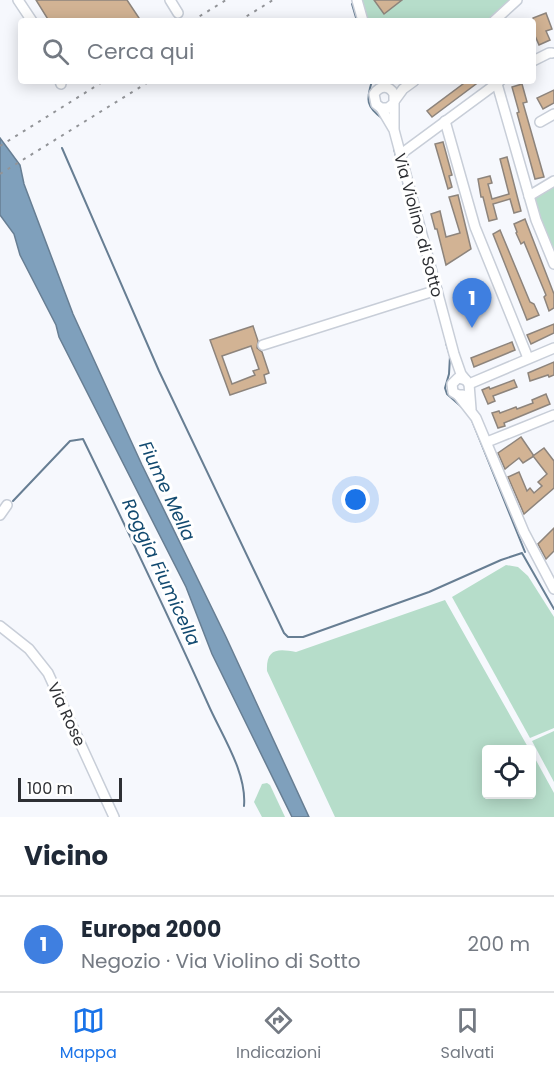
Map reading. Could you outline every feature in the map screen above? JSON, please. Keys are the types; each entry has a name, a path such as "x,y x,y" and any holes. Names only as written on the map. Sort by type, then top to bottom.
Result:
{"street":[{"path":"18,0 30,18"},
{"path":"170,0 178,13"},
{"path":"357,0 362,18"},
{"path":"497,18 517,0"},
{"path":"536,60 553,53"},
{"path":"394,98 387,87 381,84 374,98 376,104 381,108 387,108 394,98 410,84"},
{"path":"401,154 496,84"},
{"path":"500,84 536,220 554,264"},
{"name":"Via Violino di Sotto","path":"394,98 394,130"},
{"name":"Via Violino di Sotto","path":"381,108 394,130 454,354 461,374 468,385 471,409"},
{"path":"540,122 554,114"},
{"path":"445,121 475,227 528,358"},
{"path":"529,196 554,181"},
{"path":"263,345 437,290"},
{"path":"468,385 554,348"},
{"name":"Via Violino di Sotto","path":"454,354 453,392 471,409 532,550 554,589"},
{"path":"452,384 458,378 468,385"},
{"path":"458,395 466,394 468,385"},
{"path":"487,442 554,415"},
{"path":"0,514 8,505"},
{"name":"Via Rose","path":"0,626 29,650 48,673 114,817"}],"green space":[{"path":"360,0 514,0 493,18 365,18"},
{"path":"554,184 554,255 532,198"},
{"path":"506,565 518,567 528,576 554,617 554,728 530,738 452,597"},
{"path":"445,600 527,745 482,745 482,799 536,799 536,760 554,793 554,817 335,817 267,671 268,658 274,652 283,650 296,652"},
{"path":"554,731 554,782 536,745 532,741"},
{"path":"267,783 285,817 262,817 254,802 262,784"}],"water":[{"path":"0,138 20,165 24,184 73,314 309,817 292,817 212,654 186,587 59,337 56,325 20,255 14,234 0,215"}],"building":[{"path":"36,0 127,0 139,18 47,18"},
{"path":"374,0 402,0 384,14"},
{"path":"546,13 552,29 546,31 550,40 539,45 536,38 536,18 533,18"},
{"path":"463,84 476,84 432,117 427,111"},
{"path":"522,84 527,102 523,103 544,177 535,179 512,87"},
{"path":"554,90 554,103 543,109 537,98"},
{"path":"443,142 452,175 449,176 452,187 448,189 435,144"},
{"path":"507,157 521,211 514,213 510,199 493,204 497,219 489,221 478,179 490,176 492,183 488,184 492,199 509,194 500,159"},
{"path":"458,195 471,249 446,265 431,214 440,211 446,237 460,233 449,197"},
{"path":"525,219 554,294 554,308 549,311 544,297 546,295 524,242 521,244 516,233 514,224"},
{"path":"500,230 530,302 534,304 539,315 527,320 493,234"},
{"path":"554,324 554,333 531,344 527,335"},
{"path":"253,326 258,341 257,348 262,352 269,373 264,375 266,383 230,395 210,340","holes":["251,346 259,369 253,371 255,375 232,384 222,356"]},
{"path":"512,342 515,350 474,367 471,358"},
{"path":"554,362 554,375 530,381 528,373"},
{"path":"514,380 517,387 493,396 495,401 488,404 482,390"},
{"path":"546,394 550,404 504,423 505,426 498,428 492,413 499,411 500,413 516,407 517,409 533,403 532,400"},
{"path":"521,437 534,456 523,463 519,458 505,469 498,453"},
{"path":"544,448 554,461 554,488 524,514 508,477 519,472 527,491 530,488 534,493 542,486 538,482 547,474 533,456"},
{"path":"554,528 554,551 546,559 538,544"}],"waterway":[{"path":"352,4 356,18"},
{"path":"371,84 368,98 370,107 383,119"},
{"path":"62,148 159,371 284,633 288,637 303,637 429,592 522,553 554,609"},
{"path":"394,149 431,285"},
{"path":"446,343 450,356 445,388 447,394 464,409"},
{"path":"471,418 525,552"},
{"name":"Roggia Fiumicella","path":"13,501 70,441 83,439 232,754 241,780 244,806"}],"railway":[{"path":"197,18 226,0"},
{"path":"244,18 273,0"},
{"path":"0,146 99,84"},
{"path":"0,174 145,84"}],"place":[{"name":"Europa 2000","path":"472,328"}],"water label":[{"name":"Fiume Mella","path":"167,491"}]}
